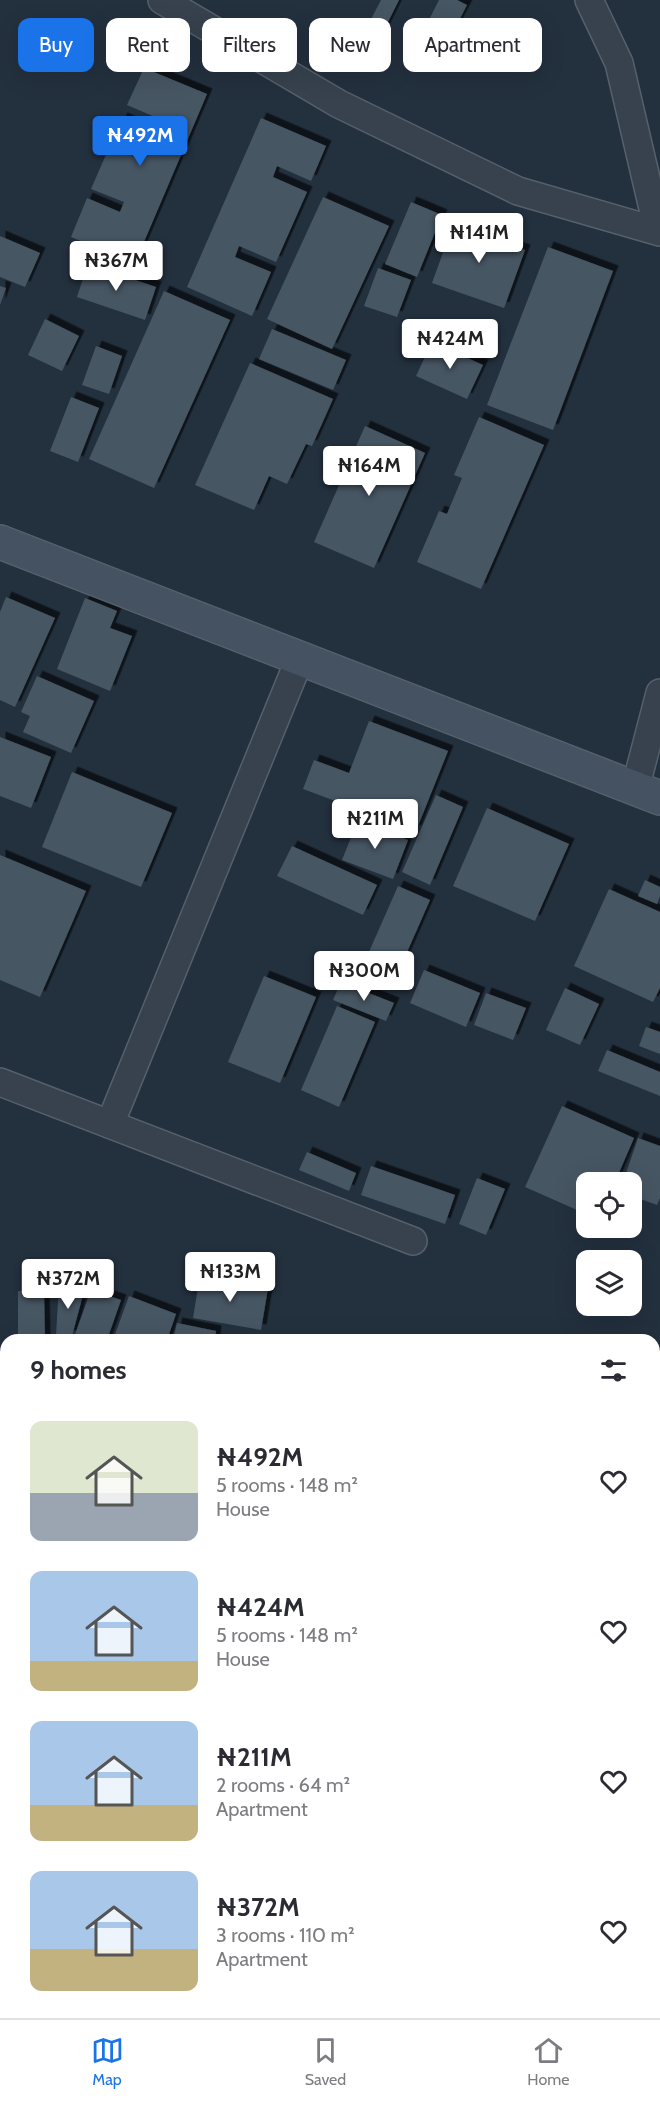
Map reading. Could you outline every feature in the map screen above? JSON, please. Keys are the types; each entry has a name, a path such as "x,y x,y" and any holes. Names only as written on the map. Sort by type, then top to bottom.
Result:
{"street":[{"path":"162,0 339,104 518,191 659,231 619,63 589,0"},
{"path":"0,542 647,794 660,693"},
{"path":"110,1124 300,658"},
{"path":"0,1082 413,1241"}],"building":[{"path":"381,0 399,0 390,18 372,18"},
{"path":"439,0 457,0 467,5 460,18 430,18"},
{"path":"142,72 154,72 207,94 135,263 71,237 87,198 120,212 124,202 91,189 122,118 157,133 162,120 127,105"},
{"path":"261,118 326,146 311,181 277,166 273,177 307,192 276,262 239,246 235,257 271,272 252,316 187,287"},
{"path":"323,197 389,226 332,349 267,319"},
{"path":"411,202 442,215 417,277 385,264"},
{"path":"454,222 482,232 485,223 502,228 497,241 525,250 504,308 432,283"},
{"path":"0,236 40,253 25,287 0,277"},
{"path":"548,247 613,271 553,430 487,405"},
{"path":"88,264 156,287 145,320 77,297"},
{"path":"378,268 411,280 397,317 364,306"},
{"path":"0,286 6,288 0,305"},
{"path":"164,291 230,320 154,488 89,459"},
{"path":"45,319 79,336 62,371 28,355"},
{"path":"272,329 346,360 333,390 259,359"},
{"path":"432,342 483,365 467,399 416,376"},
{"path":"96,346 122,356 109,394 82,385"},
{"path":"250,363 333,399 312,446 306,444 287,484 269,476 254,510 195,485"},
{"path":"71,397 99,408 78,462 50,451"},
{"path":"479,417 544,445 481,589 417,562 439,511 447,514 462,478 454,475"},
{"path":"365,426 425,453 374,568 314,542"},
{"path":"6,597 55,618 15,707 0,700 0,612"},
{"path":"85,598 117,611 110,628 132,636 110,691 57,669"},
{"path":"37,676 94,701 71,753 23,732 30,716 21,712"},
{"path":"369,721 448,751 416,831 303,789 314,760 349,773"},
{"path":"0,737 51,757 31,808 0,796"},
{"path":"72,772 172,813 141,887 42,847"},
{"path":"436,795 463,807 430,885 402,872"},
{"path":"487,808 569,844 535,921 453,886"},
{"path":"358,820 408,840 393,879 342,860"},
{"path":"292,846 377,885 363,915 277,876"},
{"path":"0,855 86,891 40,997 0,980"},
{"path":"645,880 660,887 657,904 638,896"},
{"path":"398,886 430,900 393,984 361,970"},
{"path":"609,889 660,912 660,988 653,1002 574,966"},
{"path":"424,970 480,993 466,1027 410,1003"},
{"path":"264,976 316,997 280,1083 228,1062"},
{"path":"341,982 394,1003 386,1021 333,1000"},
{"path":"565,988 599,1004 580,1045 546,1030"},
{"path":"486,993 526,1008 513,1040 474,1025"},
{"path":"337,1006 375,1022 339,1107 301,1090"},
{"path":"646,1027 660,1032 660,1054 639,1046"},
{"path":"607,1050 660,1072 660,1096 598,1071"},
{"path":"562,1106 634,1138 619,1172 576,1172 576,1210 525,1187"},
{"path":"638,1138 660,1146 660,1198 657,1205 642,1200 642,1172 626,1172"},
{"path":"307,1152 356,1173 349,1191 299,1170"},
{"path":"371,1166 455,1195 445,1224 361,1195"},
{"path":"477,1178 505,1189 486,1235 459,1224"},
{"path":"200,1275 268,1288 261,1330 193,1318"},
{"path":"59,1285 84,1291 73,1334 56,1334"},
{"path":"44,1290 45,1334 18,1334 18,1291"},
{"path":"91,1290 121,1300 109,1334 75,1334"},
{"path":"129,1296 176,1314 169,1334 115,1334"},
{"path":"177,1323 216,1331 216,1334 174,1334"}]}
